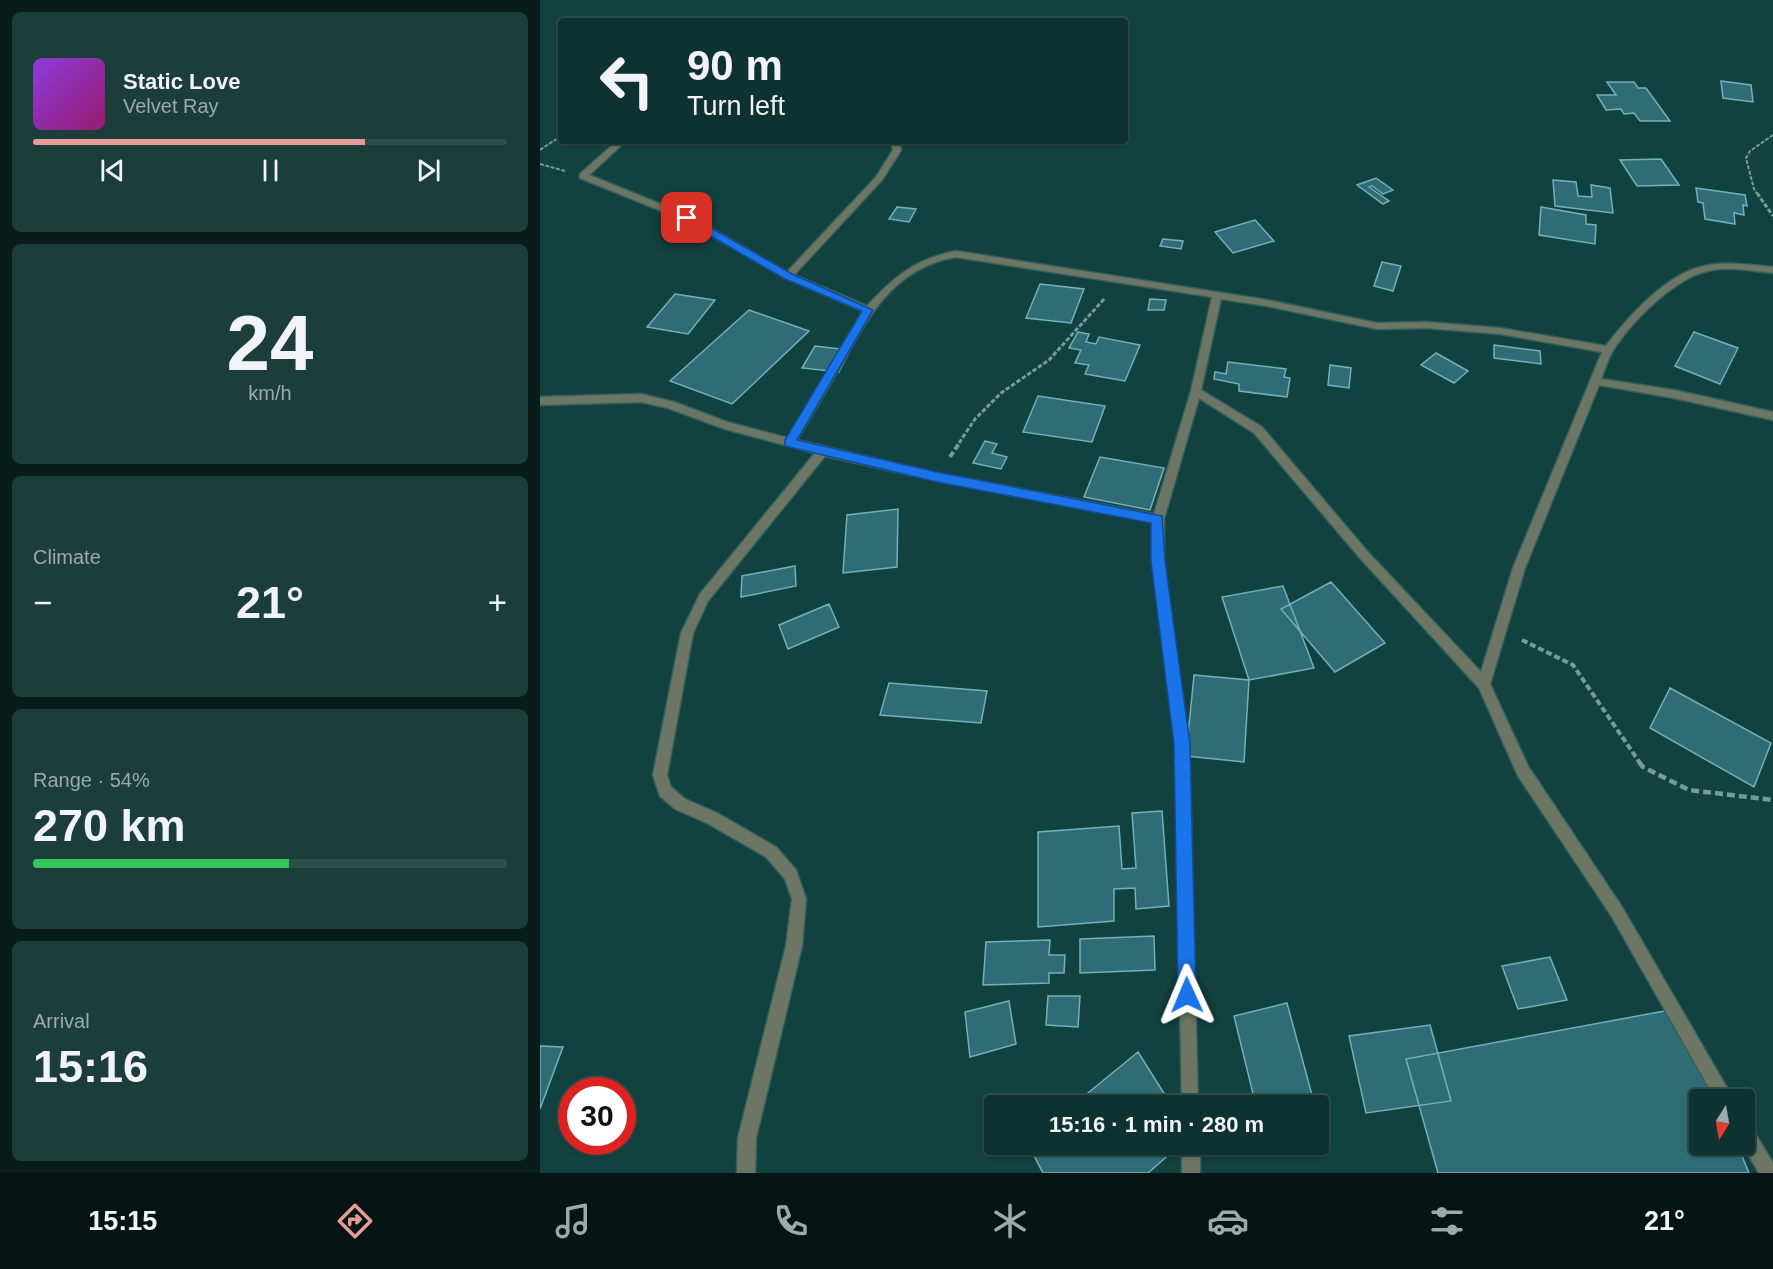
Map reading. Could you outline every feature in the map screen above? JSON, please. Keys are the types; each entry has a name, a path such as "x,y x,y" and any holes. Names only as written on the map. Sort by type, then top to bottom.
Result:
{"street":[{"path":"619,144 583,176 687,218 788,276 868,310"},
{"path":"788,276 879,178 897,150 896,144"},
{"path":"789,443 868,310 885,291 919,264 939,256 956,254 1120,282 1267,303 1377,326 1427,325 1500,331 1608,350"},
{"path":"1484,684 1518,568 1608,350 1621,331 1684,276 1705,269 1773,270"},
{"path":"1190,1095 1182,744 1158,561 1158,519 1196,391 1217,297"},
{"path":"1595,381 1674,394 1773,416"},
{"path":"1196,391 1258,430 1355,545 1484,684 1523,771 1617,912 1720,1089"},
{"path":"540,401 641,398 789,443 823,451 937,477 1158,519"},
{"path":"746,1173 747,1138 792,956 799,899 791,875 771,852 712,818 680,804 665,791 660,775 687,633 704,598 823,451"},
{"path":"1755,1149 1769,1173"},
{"path":"1191,1155 1191,1173"}],"path":[{"path":"1773,135 1750,150 1746,158 1754,189 1773,216"},
{"path":"540,150 558,138"},
{"path":"937,477 975,419 1001,393 1049,360 1120,282"},
{"path":"1500,630 1573,665 1643,767 1689,790 1773,800"}],"building":[{"path":"1721,81 1751,85 1753,102 1723,98"},
{"path":"1607,82 1634,82 1638,88 1646,88 1670,121 1640,121 1634,113 1624,114 1621,109 1606,110 1597,95 1616,95"},
{"path":"1661,159 1679,185 1637,186 1620,160"},
{"path":"1376,178 1393,190 1383,194 1372,186 1369,187 1389,201 1383,204 1357,185"},
{"path":"1553,180 1576,182 1578,196 1592,197 1591,185 1610,188 1613,213 1555,206"},
{"path":"1696,188 1745,195 1747,206 1743,205 1744,215 1734,213 1735,224 1705,219 1703,203 1698,202"},
{"path":"897,207 916,209 909,222 889,219"},
{"path":"1541,207 1586,215 1586,224 1596,225 1595,244 1539,235"},
{"path":"1255,220 1274,241 1233,253 1215,232"},
{"path":"1163,239 1183,241 1181,249 1160,246"},
{"path":"1382,262 1401,266 1393,291 1374,286"},
{"path":"1040,284 1084,289 1071,323 1026,318"},
{"path":"675,294 715,300 688,334 647,327"},
{"path":"1150,299 1166,300 1164,310 1148,310"},
{"path":"749,310 809,331 732,404 670,381"},
{"path":"1078,332 1089,334 1086,342 1096,344 1099,337 1140,345 1125,381 1085,374 1089,365 1075,363 1081,350 1069,348"},
{"path":"1694,332 1738,348 1720,384 1675,366"},
{"path":"1494,345 1540,351 1541,364 1494,358"},
{"path":"815,346 850,350 839,372 802,368"},
{"path":"1436,353 1468,371 1454,383 1421,365"},
{"path":"1228,362 1286,369 1284,377 1290,378 1287,397 1239,391 1239,384 1214,379 1215,372 1226,374"},
{"path":"1330,365 1351,368 1349,388 1328,385"},
{"path":"1038,396 1105,406 1092,442 1023,432"},
{"path":"985,441 997,444 992,453 1007,457 1001,469 973,463"},
{"path":"1100,457 1164,468 1150,510 1084,497"},
{"path":"898,509 897,567 843,573 847,515"},
{"path":"795,566 796,586 741,597 742,576"},
{"path":"1331,582 1385,643 1335,672 1281,609"},
{"path":"1283,586 1314,668 1249,680 1222,597"},
{"path":"829,604 839,627 788,649 779,625"},
{"path":"1194,675 1249,680 1244,762 1186,756"},
{"path":"889,683 987,691 981,723 880,715"},
{"path":"1670,688 1771,743 1754,787 1650,728"},
{"path":"1162,811 1169,906 1136,909 1135,888 1114,889 1114,921 1038,927 1038,832 1119,826 1122,869 1136,868 1132,813"},
{"path":"1154,936 1155,970 1080,973 1080,939"},
{"path":"1050,940 1049,955 1065,955 1064,973 1049,973 1049,983 983,985 986,942"},
{"path":"1550,957 1567,1000 1518,1009 1502,966"},
{"path":"1048,996 1080,996 1078,1027 1046,1025"},
{"path":"1009,1001 1016,1044 970,1057 965,1012"},
{"path":"1287,1003 1312,1095 1253,1095 1234,1016"},
{"path":"1675,1009 1711,1089 1689,1089 1689,1155 1742,1155 1749,1173 1438,1173 1406,1059"},
{"path":"1430,1025 1451,1101 1366,1113 1349,1036"},
{"path":"540,1046 563,1047 540,1109"},
{"path":"1138,1052 1165,1095 1085,1095"},
{"path":"1034,1155 1168,1155 1148,1173 1043,1173"}],"route":[{"path":"687,218 788,276 868,310 789,443 937,477 1158,519 1158,561 1182,744 1187,995"}]}
